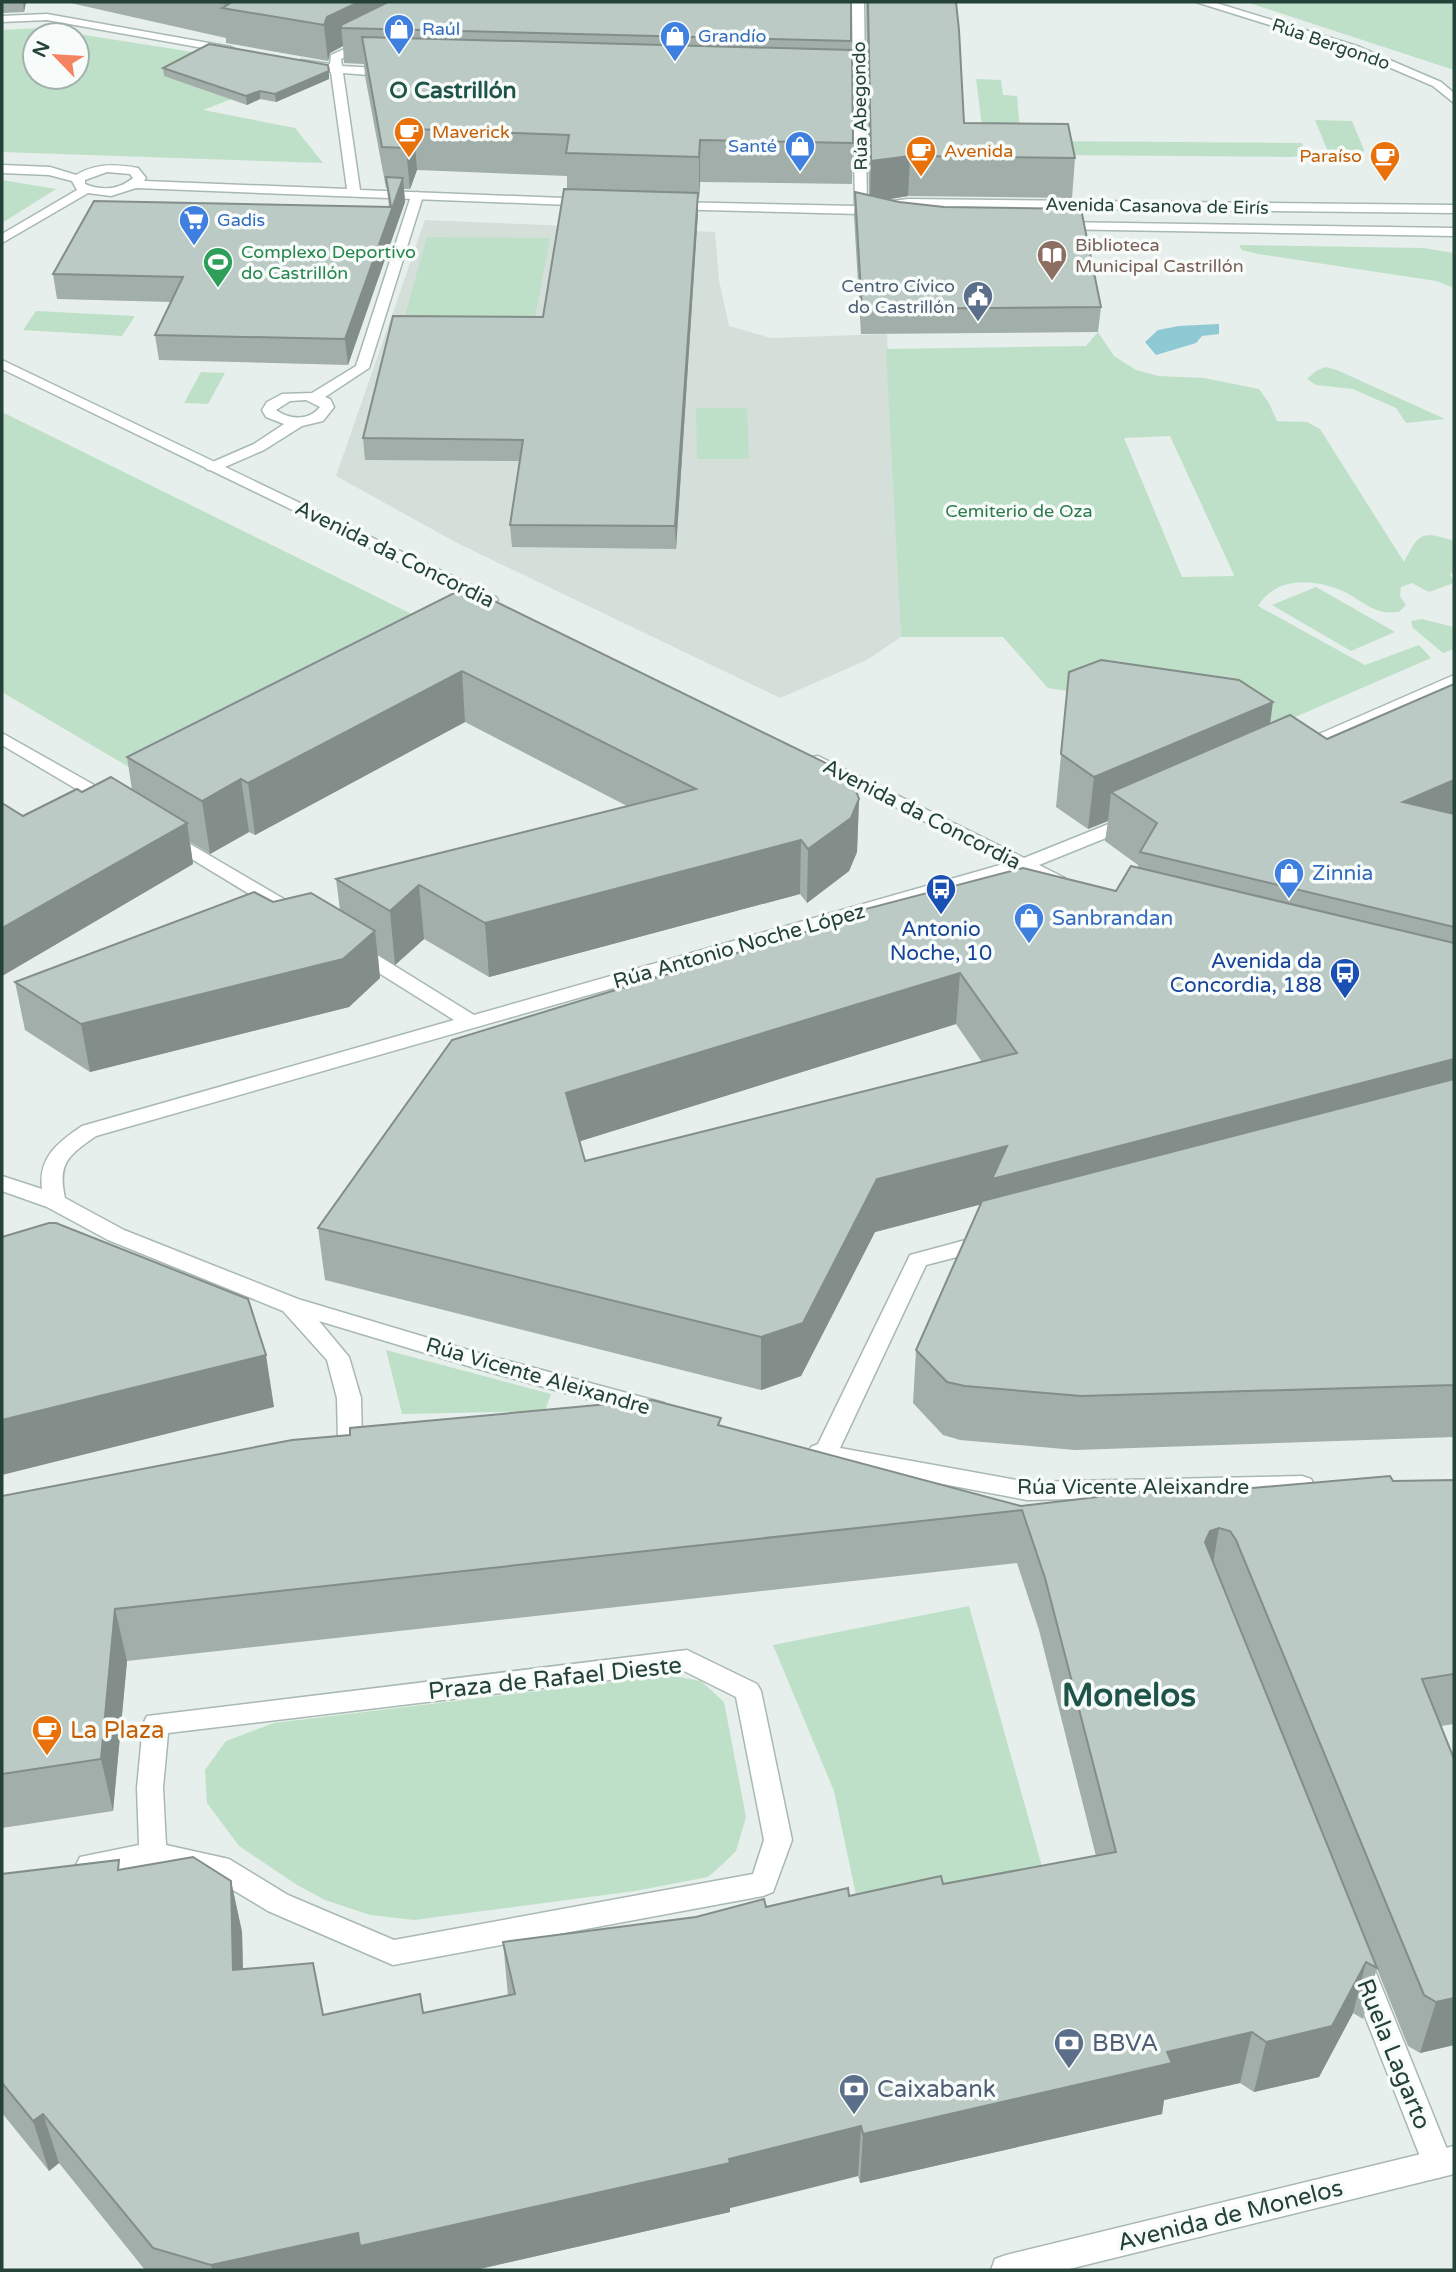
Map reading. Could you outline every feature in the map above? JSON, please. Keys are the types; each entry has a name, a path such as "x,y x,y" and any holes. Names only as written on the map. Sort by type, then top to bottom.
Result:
{"street":[{"name":"Rúa Abegondo","path":"858,2 861,211"},
{"name":"Rúa Bergondo","path":"1202,2 1353,48 1437,84 1454,99"},
{"path":"2,19 48,11 245,53"},
{"path":"354,194 335,57 381,35"},
{"path":"285,60 337,69 414,73"},
{"path":"810,83 861,84"},
{"path":"2,169 50,171 82,184 114,191 134,184 600,204"},
{"path":"2,239 82,184 97,169 126,169 138,174 139,178 134,184"},
{"path":"316,397 362,368 418,196"},
{"name":"Avenida Casanova de Eirís","path":"653,205 861,211 908,203 1454,209"},
{"name":"Avenida Casanova de Eirís","path":"861,211 898,220"},
{"name":"Avenida Casanova de Eirís","path":"1040,226 1454,232"},
{"name":"Avenida da Concordia","path":"2,363 501,606"},
{"path":"213,467 259,447 298,422 320,416 327,407 325,402 316,397 287,397 272,405 269,410 278,419 298,422"},
{"path":"1284,756 1454,680"},
{"path":"2,738 129,813"},
{"name":"Avenida da Concordia","path":"798,752 1080,892"},
{"name":"Rúa Antonio Noche López","path":"55,1202 49,1179 60,1151 89,1132 1022,865 1144,816"},
{"path":"152,827 314,926"},
{"path":"338,940 471,1023"},
{"name":"Rúa Vicente Aleixandre","path":"2,1183 55,1202 116,1235 290,1305 680,1418 624,1424"},
{"path":"90,1242 116,1235"},
{"path":"825,1455 918,1260 1012,1235"},
{"name":"Rúa Vicente Aleixandre","path":"290,1305 338,1357 349,1398 350,1442"},
{"path":"323,1447 377,1440"},
{"name":"Rúa Vicente Aleixandre","path":"798,1448 952,1479 1027,1490 1332,1485"},
{"name":"Praza de Rafael Dieste","path":"687,1660 748,1691 778,1840 763,1884 393,1953 278,1903 219,1867 153,1854 150,1788 156,1724 687,1660"},
{"path":"69,1869 153,1854"},
{"name":"Ruela Lagarto","path":"1348,1938 1446,2162"},
{"name":"Avenida de Monelos","path":"1006,2270 1446,2162"}],"shaded area":[{"path":"425,220 715,232 719,280 729,326 771,338 887,334 901,637 867,660 780,698 457,543 336,476"}],"green space":[{"path":"1246,2 1454,2 1454,70"},
{"path":"21,29 21,91 91,91 91,36 307,70 203,110 295,128 323,163 2,152 2,30"},
{"path":"976,79 1001,80 1003,95 1017,96 1021,140 985,150"},
{"path":"1315,120 1352,121 1364,150 1363,156 1344,158 1328,152"},
{"path":"1045,141 1302,143 1305,153 1290,157 1058,155"},
{"path":"2,180 56,189 2,223"},
{"path":"427,237 550,238 531,338 399,337"},
{"path":"1239,245 1423,248 1454,253 1454,288 1436,281 1258,254 1242,250"},
{"path":"36,311 135,316 122,336 23,330"},
{"name":"Cemiterio de Oza","path":"1098,332 1114,356 1136,370 1159,376 1204,378 1259,389 1277,421 1307,422 1320,429 1404,562 1413,545 1422,537 1427,535 1454,541 1454,571 1450,574 1454,583 1429,592 1412,583 1401,587 1400,596 1406,605 1399,612 1377,610 1338,589 1304,582 1283,585 1265,597 1258,606 1365,665 1419,645 1431,658 1279,724 1048,688 1003,637 901,637 886,349 1086,346","holes":["1170,436 1234,576 1182,577 1124,438"]},
{"path":"1325,367 1445,419 1406,423 1396,408 1353,389 1316,385 1307,379"},
{"path":"201,372 225,373 208,404 184,403"},
{"path":"696,408 747,408 749,459 697,459"},
{"path":"2,412 436,626 144,776 2,692"},
{"path":"1316,587 1395,632 1351,651 1272,605"},
{"path":"1422,619 1454,627 1454,649 1443,653 1413,628 1411,621"},
{"path":"386,1350 551,1394 545,1411 402,1414"},
{"path":"969,1606 1043,1870 856,1895 834,1791 773,1645"},
{"path":"669,1675 701,1681 724,1702 746,1817 736,1851 708,1877 635,1891 414,1920 370,1915 325,1900 297,1885 239,1846 207,1803 205,1770 226,1741 274,1723"}],"water":[{"path":"1219,324 1219,334 1202,336 1196,343 1156,355 1145,342 1158,330"}],"building":[{"path":"217,2 359,2 327,17 324,25 222,8 229,4"},
{"path":"388,2 851,2 851,41 341,28 341,25"},
{"path":"868,2 956,2 964,123 1068,124 1075,158 910,156 871,161"},
{"path":"362,37 852,50 853,143 700,140 699,157 566,153 569,135 414,129 406,148 382,147"},
{"path":"209,44 328,65 329,71 275,94 260,91 246,96 163,68"},
{"name":"Complexo Deportivo do Castrillón","path":"386,177 403,178 345,339 155,335 183,277 53,274 94,201 391,207"},
{"path":"564,189 698,193 675,526 510,525 523,440 363,438 393,316 543,317"},
{"path":"855,192 899,202 944,207 1081,209 1101,307 862,309"},
{"path":"466,587 836,768 852,780 859,799 851,818 808,849 801,840 485,923 419,885 390,911 336,879 696,789 462,671 248,783 241,779 202,801 127,757"},
{"path":"1101,660 1239,680 1273,702 1094,777 1061,754 1069,672"},
{"path":"1454,684 1454,780 1403,802 1454,814 1454,927 1140,852 1157,823 1111,792 1290,715 1327,739"},
{"path":"111,777 187,823 2,928 2,803 23,816 77,789 82,792"},
{"path":"1131,866 1454,943 1454,1059 992,1179 1007,1146 877,1179 803,1323 761,1337 318,1228 452,1040 861,915 858,911 1023,868 1116,891","holes":["960,973 1017,1053 585,1161 566,1093"]},
{"path":"254,892 273,902 311,893 375,931 343,959 81,1024 15,982"},
{"path":"1454,1079 1454,1385 1081,1396 965,1386 947,1382 916,1350 982,1201"},
{"path":"56,1223 248,1299 266,1355 2,1420 2,1237"},
{"path":"652,1400 721,1418 718,1425 1021,1506 1182,1487 1185,1494 1390,1476 1393,1481 1454,1480 1454,1674 1422,1679 1454,1759 1454,1998 1436,2002 1424,1995 1236,1540 1230,1531 1219,1528 1210,1531 1205,1542 1377,1968 1366,1962 1332,2026 1266,2042 1252,2032 1167,2052 1172,2063 863,2134 861,2126 729,2159 730,2163 360,2246 358,2233 211,2265 153,2248 43,2114 33,2121 2,2083 2,1874 119,1860 118,1870 193,1857 231,1881 233,1970 313,1963 323,2015 420,1994 423,2013 515,1994 503,1942 696,1917 764,1899 766,1907 848,1888 849,1896 941,1876 943,1884 1116,1852 1045,1578 1022,1510 115,1609 101,1759 2,1774 2,1496 292,1440 350,1435 350,1428"}],"place":[{"name":"Raúl","path":"399,56"},
{"name":"Grandío","path":"675,63"},
{"name":"Maverick","path":"409,159"},
{"name":"Santé","path":"800,173"},
{"name":"Avenida","path":"921,178"},
{"name":"Paraíso","path":"1385,183"},
{"name":"Gadis","path":"194,247"},
{"name":"Biblioteca Municipal Castrillón","path":"1052,282"},
{"name":"Complexo Deportivo do Castrillón","path":"218,289"},
{"name":"Centro Cívico do Castrillón","path":"978,323"},
{"name":"Zinnia","path":"1289,900"},
{"name":"Antonio Noche, 10","path":"941,916"},
{"name":"Sanbrandan","path":"1029,945"},
{"name":"Avenida da Concordia, 188","path":"1345,1000"},
{"name":"La Plaza","path":"47,1757"},
{"name":"BBVA","path":"1069,2070"},
{"name":"Caixabank","path":"854,2116"}],"district":[{"name":"O Castrillón","path":"453,90"},
{"name":"Monelos","path":"1129,1694"}]}
